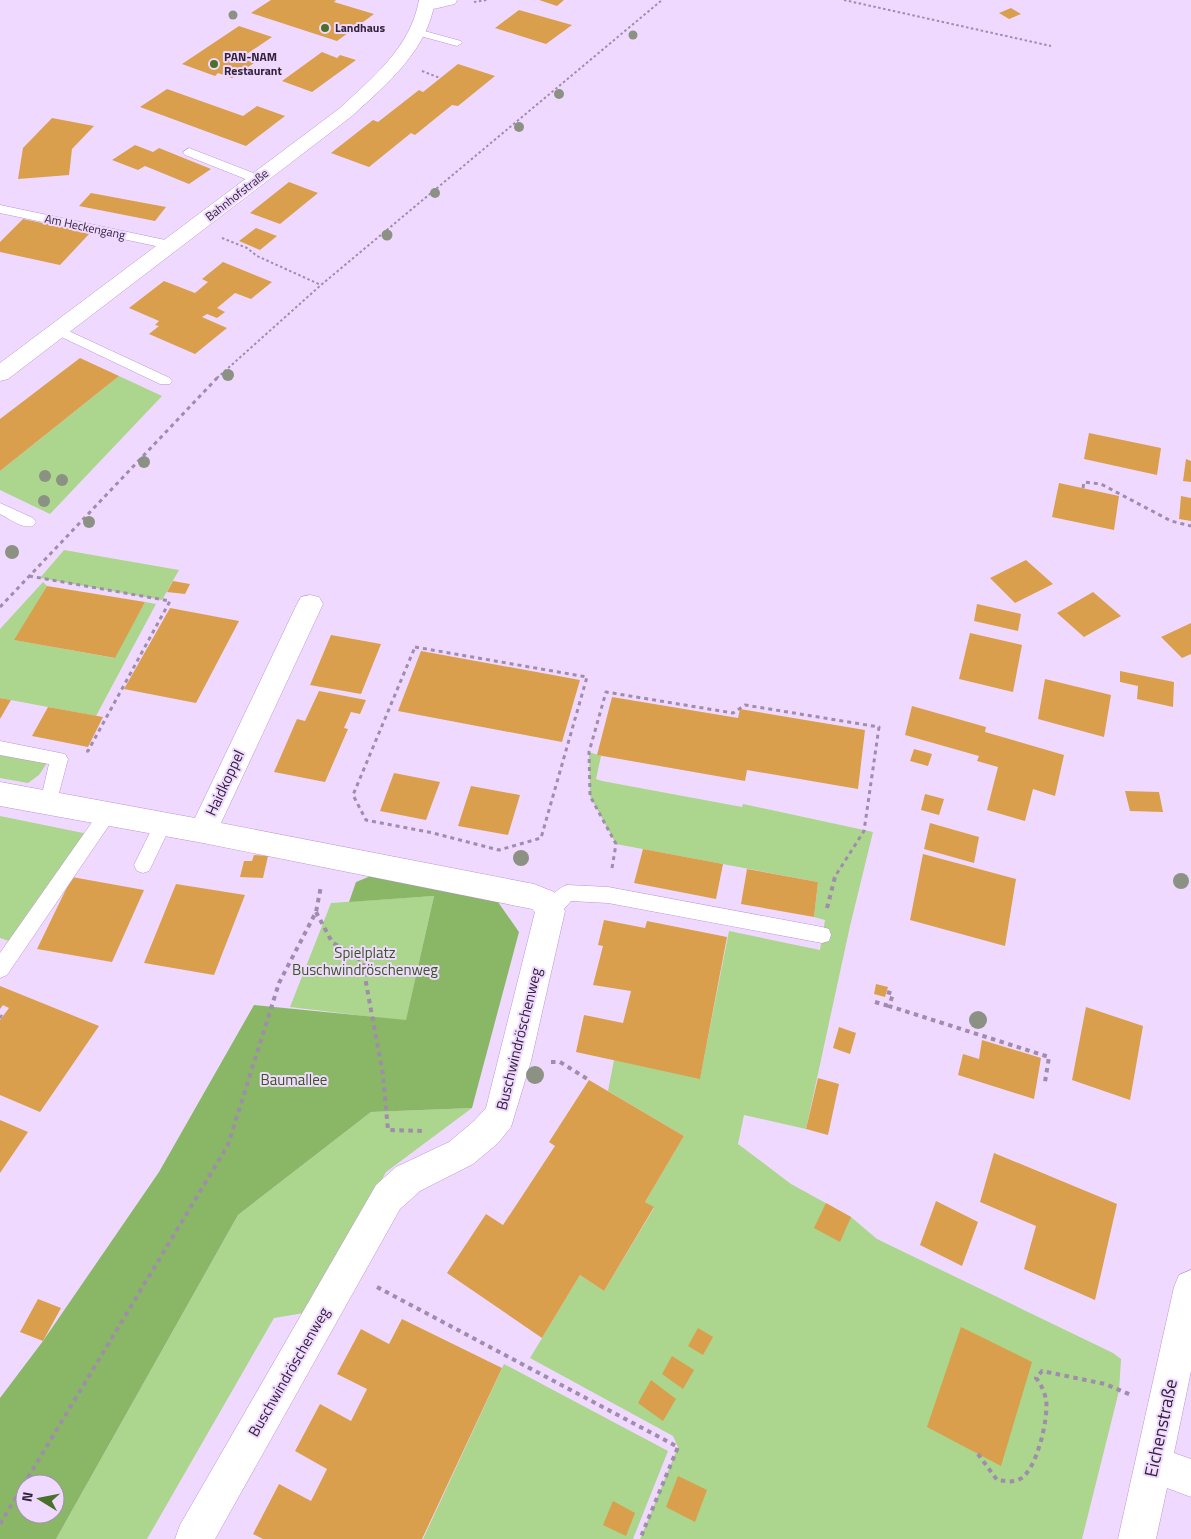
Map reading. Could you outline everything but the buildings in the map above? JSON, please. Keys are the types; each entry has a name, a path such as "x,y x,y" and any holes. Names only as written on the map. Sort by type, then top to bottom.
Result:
{"street":[{"name":"Bahnhofstraße","path":"0,374 339,117 381,79 408,47 422,25 427,2 449,0"},
{"name":"Haidkoppel","path":"0,794 203,830 310,604"},
{"path":"203,830 534,897 544,902 550,910"},
{"name":"Buschwindröschenweg","path":"194,1539 388,1197 408,1179 461,1153 486,1132 500,1116 515,1061 550,910"},
{"name":"Eichenstraße","path":"1137,1539 1191,1287"},
{"path":"1154,1464 1191,1478"}],"lane":[{"path":"418,32 457,43"},
{"path":"189,152 257,179"},
{"name":"Am Heckengang","path":"0,209 170,245"},
{"path":"58,330 165,381"},
{"path":"0,508 28,522"},
{"path":"0,748 59,759 49,803"},
{"path":"0,969 108,813"},
{"path":"143,865 163,823"},
{"path":"550,910 567,893 608,896 822,935"}],"path":[{"path":"0,607 225,370 321,285 662,0"},
{"path":"844,0 1051,46"},
{"path":"216,236 247,248 257,256 321,285"},
{"path":"1083,488 1084,482 1101,484 1171,521 1191,526"},
{"path":"29,576 170,601 88,751 59,759"},
{"path":"415,647 587,677 541,838 499,850 433,832 366,820 353,795 415,647"},
{"path":"608,896 616,844 590,796 589,752 606,692 732,713 745,705 879,726 864,831 833,880 822,935"},
{"path":"0,1524 228,1145 280,983 316,912 322,881 314,853"},
{"path":"316,912 332,942 362,961 383,1075 388,1130 427,1131"},
{"path":"887,992 893,994 889,1006"},
{"path":"874,1002 1049,1057 1044,1082"},
{"path":"515,1061 560,1062 589,1080"},
{"path":"346,1271 678,1447 640,1539"},
{"path":"978,1454 997,1480 1013,1481 1024,1476 1033,1464 1044,1428 1047,1406 1041,1384 1036,1378 1042,1371 1105,1384 1165,1410"}],"green space":[{"path":"119,376 162,396 50,514 0,490 0,471"},
{"path":"64,550 179,570 162,600 40,578"},
{"path":"43,582 47,586 15,640 114,658 145,602 156,604 96,716 0,698 0,629"},
{"path":"589,752 601,756 596,779 602,781 742,807 743,804 873,832 850,926 806,1129 744,1115 738,1144 791,1184 851,1217 877,1239 1113,1353 1121,1359 1119,1391 1082,1539 640,1539 678,1447 673,1436 530,1358 580,1275 604,1291 654,1208 645,1202 684,1136 608,1091 614,1060 700,1078 729,931 820,950 825,920 814,917 818,882 616,844 590,796"},
{"path":"0,755 47,763 39,775 28,783 0,778"},
{"path":"0,816 88,834 9,941 0,938"},
{"name":"Baumallee","path":"373,875 498,902 519,932 472,1108 371,1112 238,1215 65,1523 65,1474 15,1474 15,1524 64,1524 56,1539 0,1539 0,1398 43,1341 159,1172 254,1005 406,1020 434,896 349,902 356,882"},
{"name":"Spielplatz Buschwindröschenweg","path":"434,896 406,1021 290,1007 331,903"},
{"path":"472,1108 386,1172 310,1312 274,1318 147,1539 56,1539 238,1215 371,1112"},
{"path":"504,1364 668,1451 633,1539 423,1539"}],"place":[{"name":"Landhaus","path":"325,28"},
{"name":"PAN-NAM Restaurant","path":"214,64"}]}
